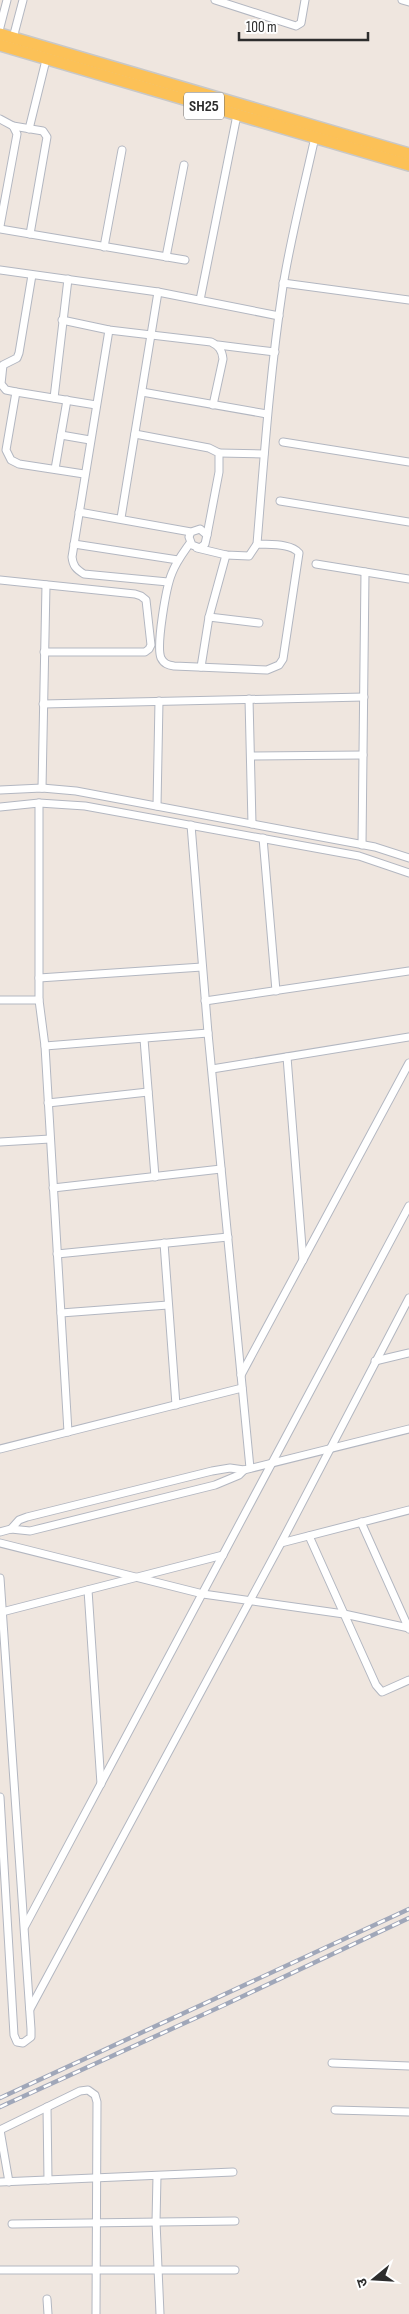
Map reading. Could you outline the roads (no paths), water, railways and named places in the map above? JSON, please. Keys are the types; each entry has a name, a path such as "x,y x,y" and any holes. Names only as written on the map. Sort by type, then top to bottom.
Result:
{"main road":[{"name":"SH25","path":"0,34 94,69 237,115 409,165"},
{"name":"SH25","path":"0,46 46,60 94,69 409,154"}],"street":[{"path":"0,27 8,0"},
{"path":"13,38 23,0"},
{"path":"215,0 296,26 301,23 305,0"},
{"path":"402,0 409,2"},
{"path":"29,129 46,60"},
{"path":"200,300 237,115"},
{"path":"0,119 14,126 43,132 47,136 30,234"},
{"path":"14,126 16,139 0,227 30,234 185,260"},
{"path":"190,543 197,548 226,555 249,556 257,544 267,414 279,316 315,137"},
{"path":"104,247 122,150"},
{"path":"166,257 184,164"},
{"path":"0,270 158,292 279,316"},
{"path":"32,275 19,352 17,358 3,365 1,384 6,390 96,404"},
{"path":"54,398 68,279"},
{"path":"284,284 409,300"},
{"path":"121,518 158,292"},
{"path":"62,320 109,330 211,342 218,345 275,352"},
{"path":"109,330 84,474 73,564 77,570 84,574 168,582"},
{"path":"212,405 223,359 218,345"},
{"path":"16,392 6,450 11,460 19,464 84,474"},
{"path":"142,392 267,414"},
{"path":"55,469 67,400"},
{"path":"135,434 210,448 218,453 264,454"},
{"path":"61,435 90,440"},
{"path":"283,442 409,462"},
{"path":"197,548 205,544 207,535 220,472 218,453"},
{"path":"280,501 409,522"},
{"path":"79,512 191,532 200,529 207,535"},
{"path":"191,532 189,537 190,543 178,560 168,582 160,641 162,660 166,665 267,670 280,666 283,659 299,553 296,549 289,547 257,544"},
{"path":"74,544 178,560"},
{"path":"201,667 209,617 226,555"},
{"path":"316,564 409,579"},
{"path":"362,845 365,572"},
{"path":"0,580 142,596 148,608 152,645 149,650 139,652 44,652"},
{"path":"42,788 46,585"},
{"path":"209,617 259,623"},
{"path":"44,704 364,697"},
{"path":"249,699 252,824"},
{"path":"156,806 159,701"},
{"path":"251,756 363,755"},
{"path":"0,790 42,788 76,791 362,845 409,858"},
{"path":"39,803 39,1000 48,1103 68,1432"},
{"path":"0,807 39,803 85,806 359,856 409,873"},
{"path":"191,825 205,1001 241,1375 247,1469"},
{"path":"264,838 276,991"},
{"path":"39,978 202,966"},
{"path":"205,1001 409,971"},
{"path":"0,1000 39,1000"},
{"path":"44,1046 208,1033"},
{"path":"212,1069 409,1037"},
{"path":"144,1039 155,1176"},
{"path":"287,1056 303,1260"},
{"path":"241,1375 409,1062"},
{"path":"48,1103 148,1092"},
{"path":"0,1142 50,1139"},
{"path":"53,1188 222,1169"},
{"path":"25,1926 409,1206"},
{"path":"57,1254 228,1237"},
{"path":"164,1243 176,1405"},
{"path":"30,2009 248,1600 281,1543 328,1449 409,1298"},
{"path":"61,1312 168,1305"},
{"path":"375,1361 409,1353"},
{"path":"0,1449 242,1388"},
{"path":"11,1529 18,1520 26,1517 212,1471 230,1468 247,1469 409,1429"},
{"path":"0,1532 11,1529 30,1531 215,1485 239,1476 247,1469"},
{"path":"281,1543 409,1510"},
{"path":"361,1522 409,1628"},
{"path":"309,1536 376,1685 382,1692 409,1680"},
{"path":"0,1543 202,1594 344,1614 409,1628"},
{"path":"2,1612 223,1556"},
{"path":"0,1578 25,1926 31,2037 28,2042 17,2042 13,2024 0,1797"},
{"path":"88,1590 101,1784"},
{"path":"332,2063 409,2066"},
{"path":"9,2182 0,2130 80,2091 88,2090 94,2095 97,2102 96,2314"},
{"path":"47,2107 48,2180"},
{"path":"335,2110 409,2112"},
{"path":"0,2182 233,2172"},
{"path":"156,2176 160,2314"},
{"path":"12,2224 235,2221"},
{"path":"0,2270 158,2272 235,2270"},
{"path":"47,2299 48,2314"}],"railway":[{"path":"0,2098 409,1909"},
{"path":"0,2107 409,1918"}]}
